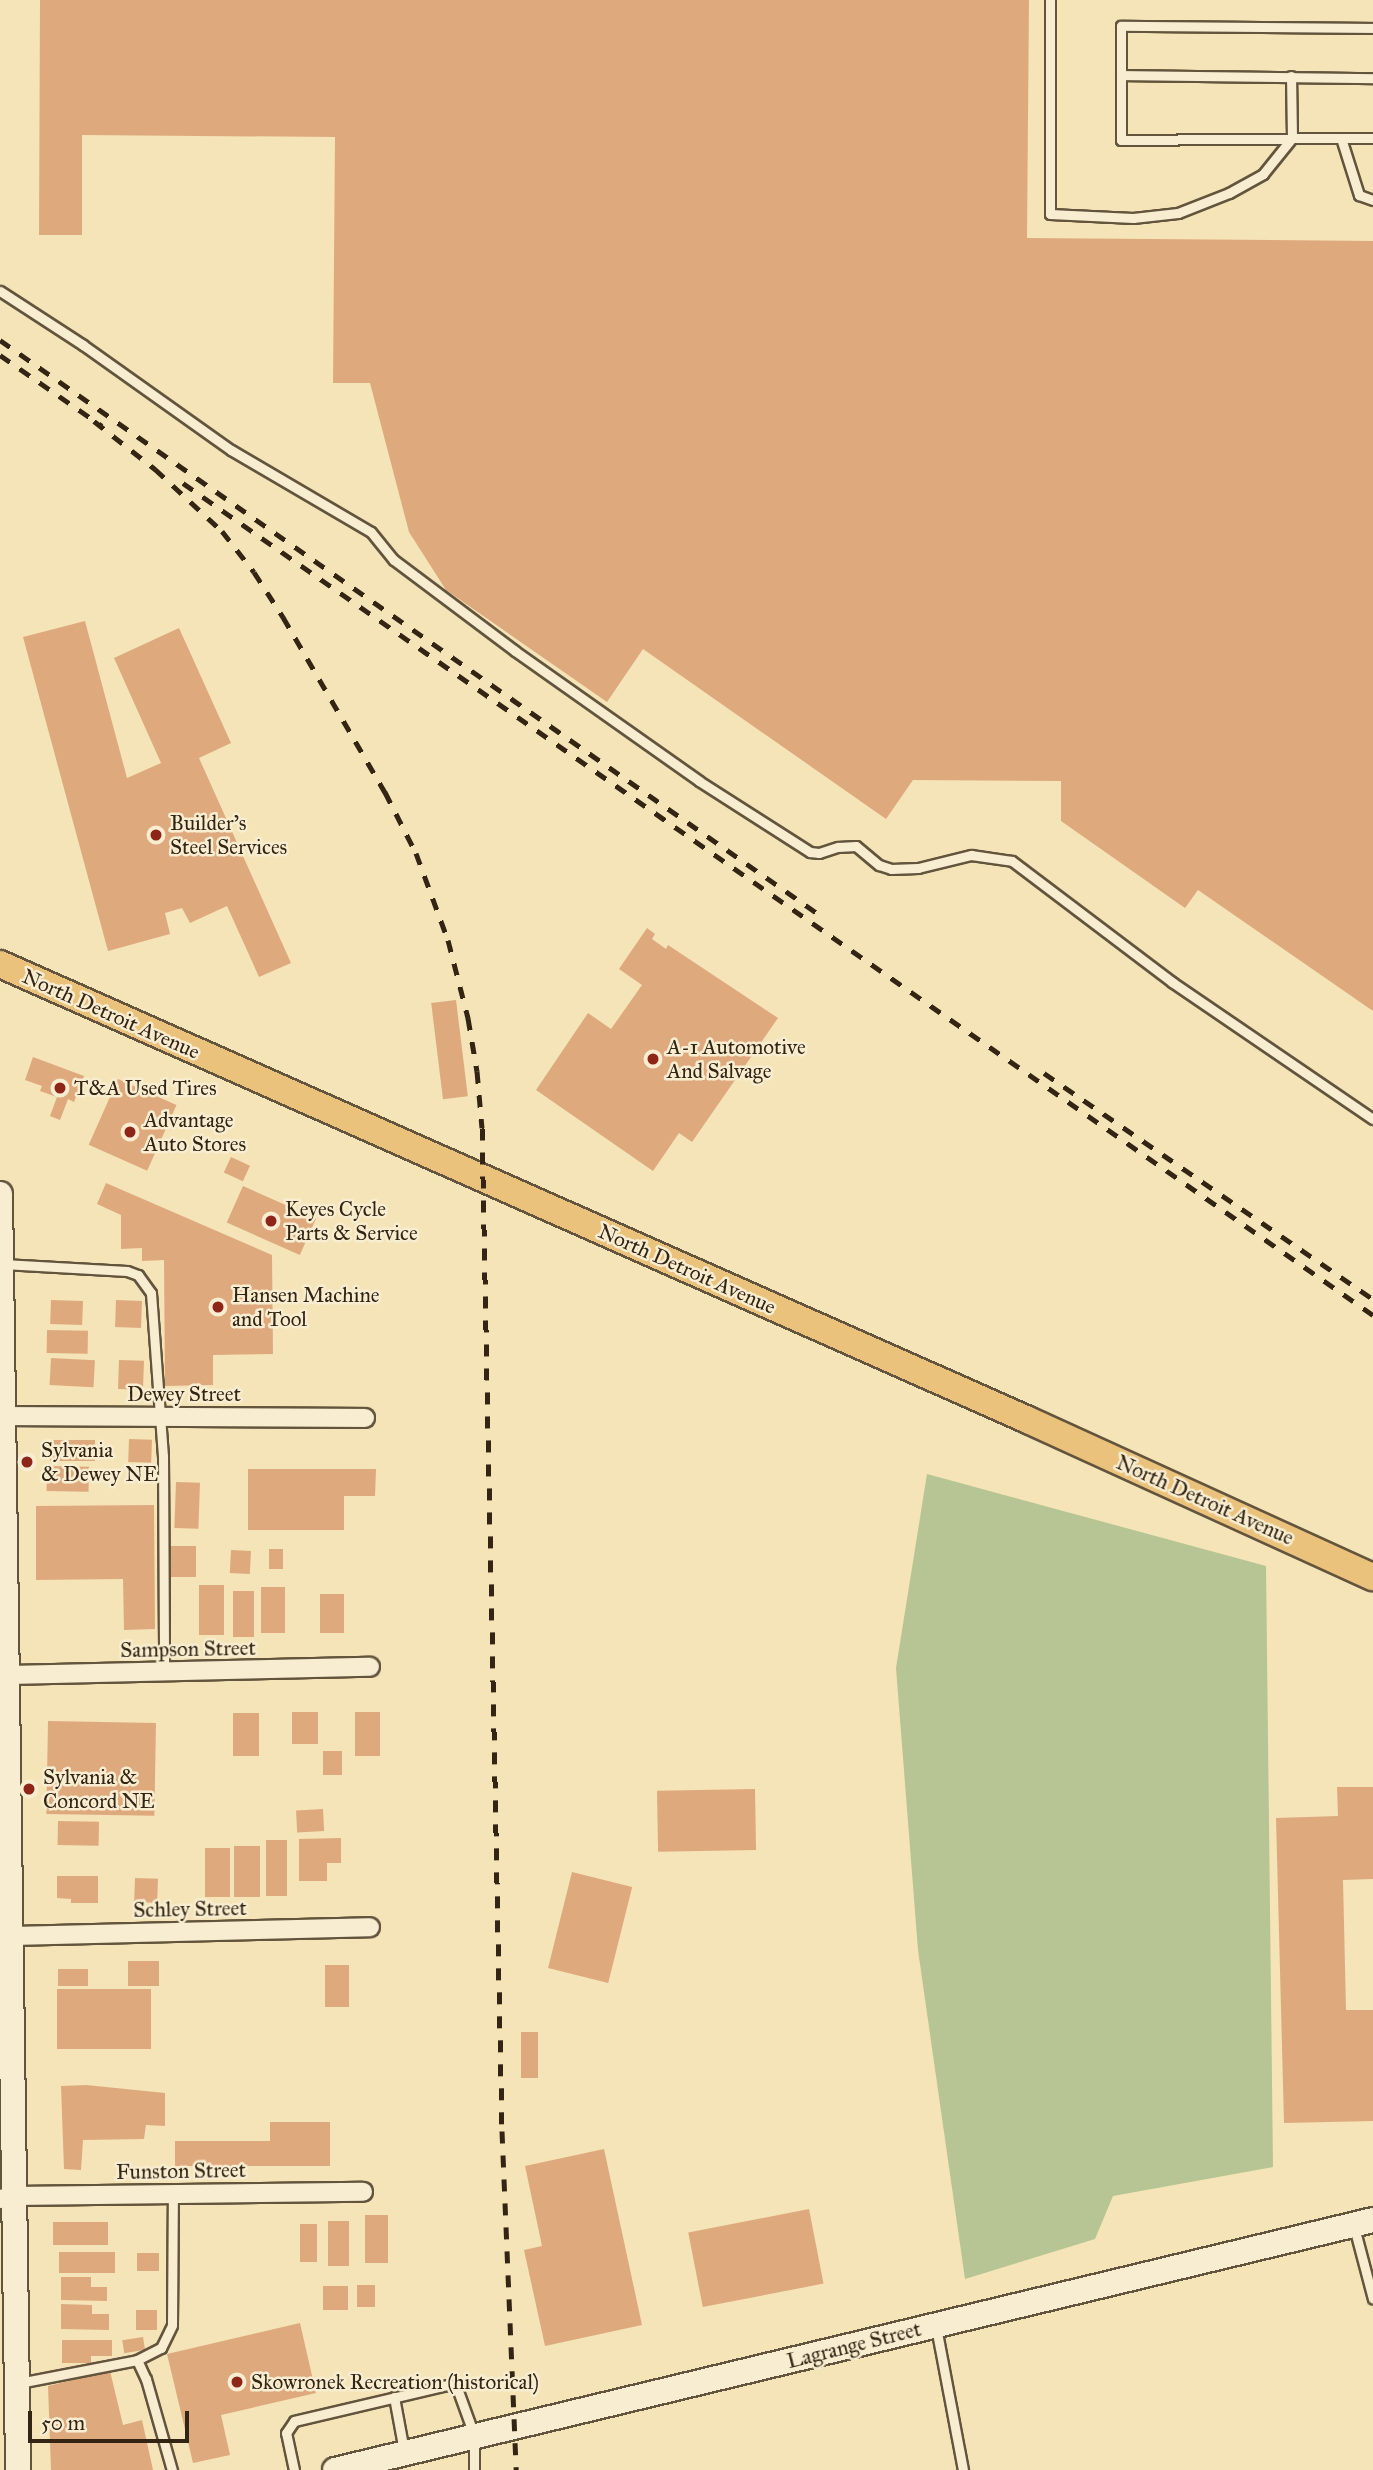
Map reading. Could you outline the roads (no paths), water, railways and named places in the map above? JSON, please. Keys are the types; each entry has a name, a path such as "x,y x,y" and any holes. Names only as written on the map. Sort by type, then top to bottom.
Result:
{"main road":[{"name":"North Detroit Avenue","path":"0,964 1028,1420 1373,1577"},
{"path":"0,1194 2,1510 7,1675 5,1855 11,1936 7,2197 17,2383 18,2470"},
{"name":"Lagrange Street","path":"335,2470 1363,2223"}],"street":[{"name":"Dewey Street","path":"3,1416 365,1418"},
{"name":"Sampson Street","path":"7,1675 370,1667"},
{"name":"Schley Street","path":"11,1936 370,1927"},
{"name":"Funston Street","path":"7,2197 363,2192"}],"lane":[{"path":"1050,0 1050,214 1133,218 1178,213 1229,193 1263,174 1292,138 1291,76"},
{"path":"1373,28 1121,26 1121,140 1373,138"},
{"path":"1121,75 1373,78"},
{"path":"1341,138 1359,195 1373,200"},
{"path":"0,290 231,450 371,532 394,560 515,651 699,781 810,852 819,853 838,847 856,846 879,864 898,870 933,865 971,855 1012,861 1172,982 1373,1119"},
{"path":"1,1264 127,1271 138,1275 147,1283 151,1293 164,1490 164,1672"},
{"path":"17,2383 137,2360 161,2348 172,2325 173,2194"},
{"path":"1363,2223 1373,2299"},
{"path":"936,2325 963,2470"},
{"path":"137,2360 146,2379 172,2470"},
{"path":"294,2470 286,2433 293,2421 448,2385 457,2388 474,2435 474,2470"},
{"path":"394,2397 404,2453"}],"railway":[{"path":"0,340 824,918"},
{"path":"0,355 102,426"},
{"path":"94,421 155,469 222,531 254,572 283,617 385,792 416,853 448,940 468,1018 477,1071 482,1128 502,2131 516,2470"},
{"path":"183,483 1373,1315"},
{"path":"1044,1073 1373,1299"}],"place":[{"name":"Builder's Steel Services","path":"156,835"},
{"name":"A-1 Automotive And Salvage","path":"653,1059"},
{"name":"T&A Used Tires","path":"60,1088"},
{"name":"Advantage Auto Stores","path":"130,1132"},
{"name":"Keyes Cycle Parts & Service","path":"271,1221"},
{"name":"Hansen Machine and Tool","path":"218,1307"},
{"name":"Sylvania & Dewey NE","path":"27,1462"},
{"name":"Sylvania & Concord NE","path":"29,1789"},
{"name":"Skowronek Recreation (historical)","path":"237,2382"}]}
